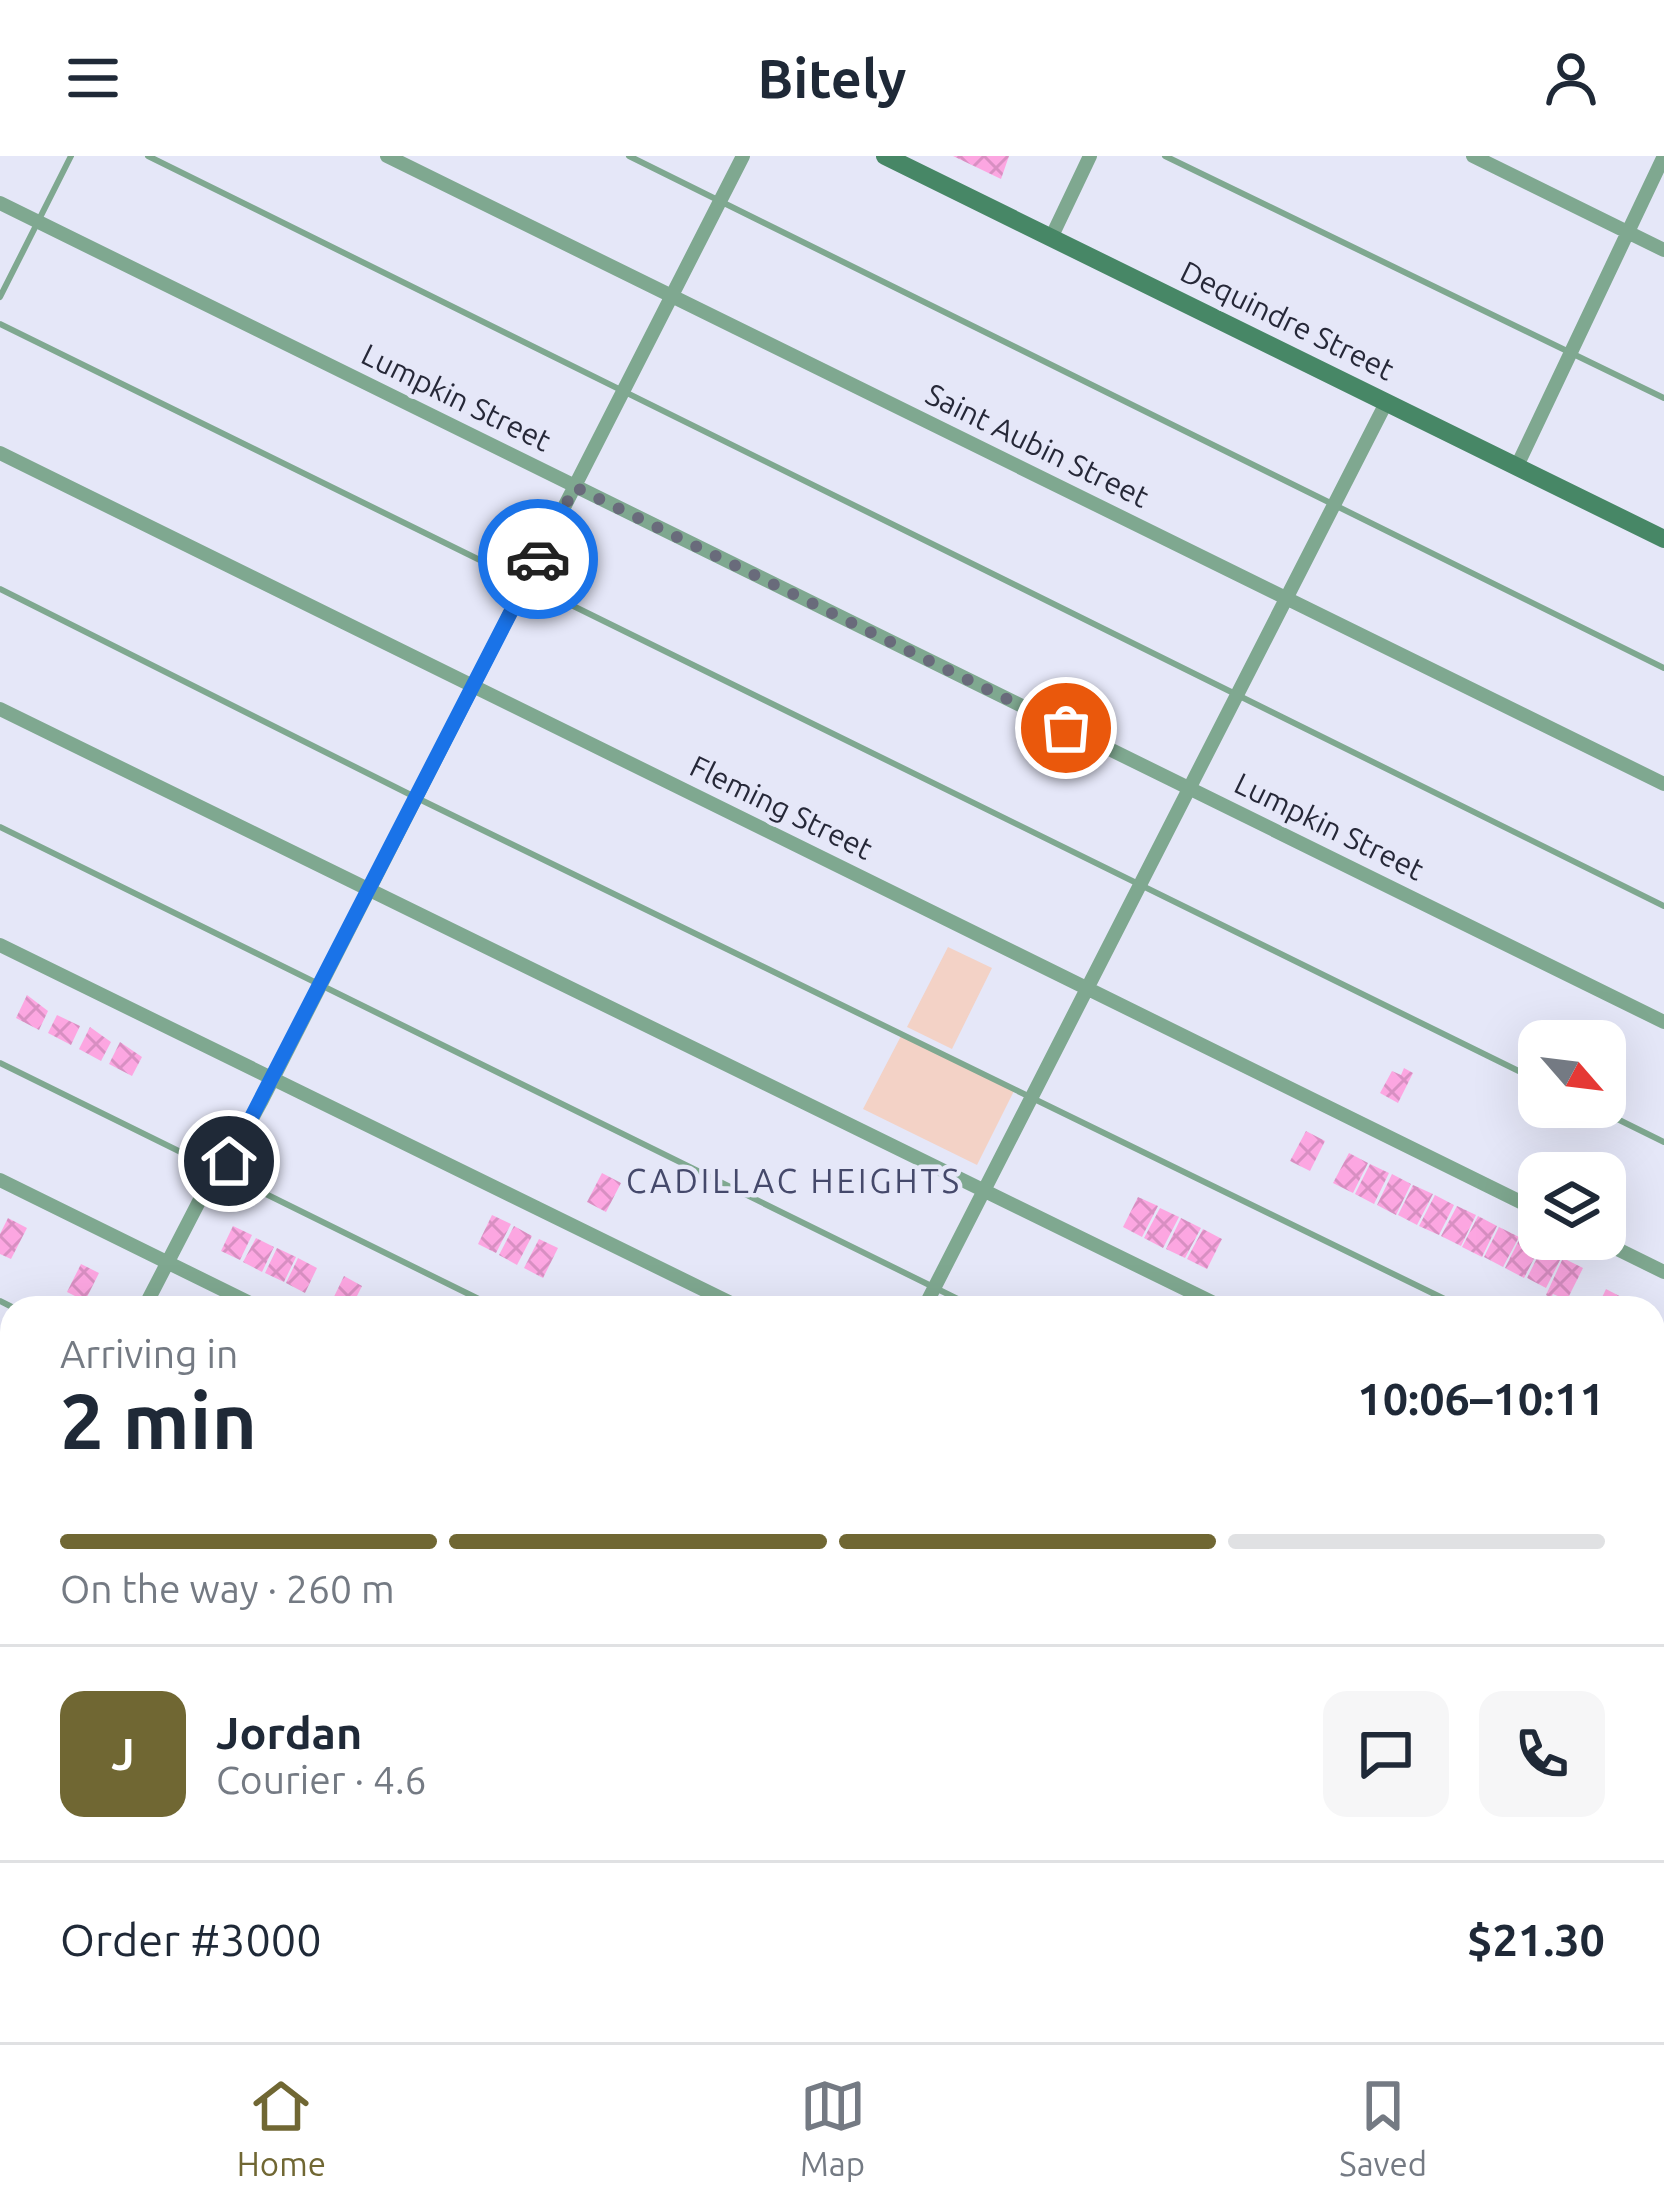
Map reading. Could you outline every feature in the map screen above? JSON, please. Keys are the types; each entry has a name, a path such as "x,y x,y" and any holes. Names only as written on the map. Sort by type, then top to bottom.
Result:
{"street":[{"name":"Saint Aubin Street","path":"387,156 1664,784"},
{"name":"Dequindre Street","path":"885,156 1664,538"},
{"path":"1051,238 1090,156"},
{"path":"1473,156 1664,250"},
{"path":"1517,466 1664,156"},
{"path":"150,1296 273,1077 740,161"},
{"name":"Lumpkin Street","path":"0,203 1664,1022"},
{"path":"931,1296 1386,403"},
{"name":"Fleming Street","path":"0,453 1518,1200"},
{"path":"0,709 1200,1296"},
{"path":"0,945 717,1296"},
{"path":"0,1180 236,1296"},
{"path":"1626,1253 1664,1272"}],"lane":[{"path":"0,297 71,156"},
{"path":"148,156 1664,906"},
{"path":"629,156 1664,668"},
{"path":"1165,156 1664,398"},
{"path":"0,324 1518,1071"},
{"path":"0,590 1439,1296"},
{"path":"0,827 951,1296"},
{"path":"0,1063 473,1296"},
{"path":"1626,1123 1664,1142"}],"shaded area":[{"path":"948,947 992,968 952,1049 907,1027"},
{"path":"901,1036 1014,1091 977,1165 863,1109"}],"building":[{"path":"953,156 1009,156 1001,179"},
{"path":"27,995 48,1011 39,1030 16,1018"},
{"path":"57,1015 80,1026 71,1045 48,1033"},
{"path":"90,1027 111,1042 101,1061 79,1049"},
{"path":"120,1042 142,1057 132,1076 109,1064"},
{"path":"1404,1068 1413,1073 1398,1103 1380,1093 1392,1071 1401,1075"},
{"path":"1306,1131 1325,1141 1310,1171 1290,1161"},
{"path":"1349,1153 1368,1163 1353,1193 1333,1183"},
{"path":"1370,1164 1389,1173 1374,1204 1355,1194"},
{"path":"602,1173 621,1183 606,1212 587,1202"},
{"path":"1392,1174 1411,1184 1396,1215 1377,1205"},
{"path":"1413,1185 1433,1194 1417,1225 1398,1215"},
{"path":"1435,1195 1454,1205 1439,1235 1419,1226"},
{"path":"1138,1197 1158,1206 1142,1237 1123,1227"},
{"path":"1457,1206 1476,1215 1461,1246 1441,1236"},
{"path":"1160,1208 1179,1217 1163,1248 1144,1238"},
{"path":"492,1215 511,1224 496,1253 478,1244"},
{"path":"1478,1216 1497,1226 1482,1257 1462,1247"},
{"path":"8,1218 27,1228 11,1259 0,1254 0,1234"},
{"path":"1181,1218 1201,1228 1185,1258 1166,1249"},
{"path":"233,1226 252,1235 240,1260 221,1251"},
{"path":"514,1226 532,1236 517,1265 499,1255"},
{"path":"1499,1227 1518,1236 1503,1267 1484,1257"},
{"path":"1203,1229 1222,1239 1207,1269 1187,1259"},
{"path":"256,1238 274,1247 262,1272 243,1262"},
{"path":"539,1239 558,1248 543,1278 524,1268"},
{"path":"1518,1242 1518,1260 1533,1260 1524,1278 1505,1268"},
{"path":"277,1248 296,1257 284,1282 265,1273"},
{"path":"298,1258 317,1268 305,1293 286,1283"},
{"path":"1536,1260 1560,1260 1546,1288 1527,1278"},
{"path":"1562,1260 1583,1268 1569,1296 1548,1296"},
{"path":"81,1264 99,1273 88,1296 67,1292"},
{"path":"344,1276 362,1286 357,1296 334,1296"}],"way so far":[{"path":"538,559 575,487 1066,728"}],"district":[{"name":"CADILLAC HEIGHTS","path":"794,1181"}],"route":[{"path":"229,1161 538,559"}]}
